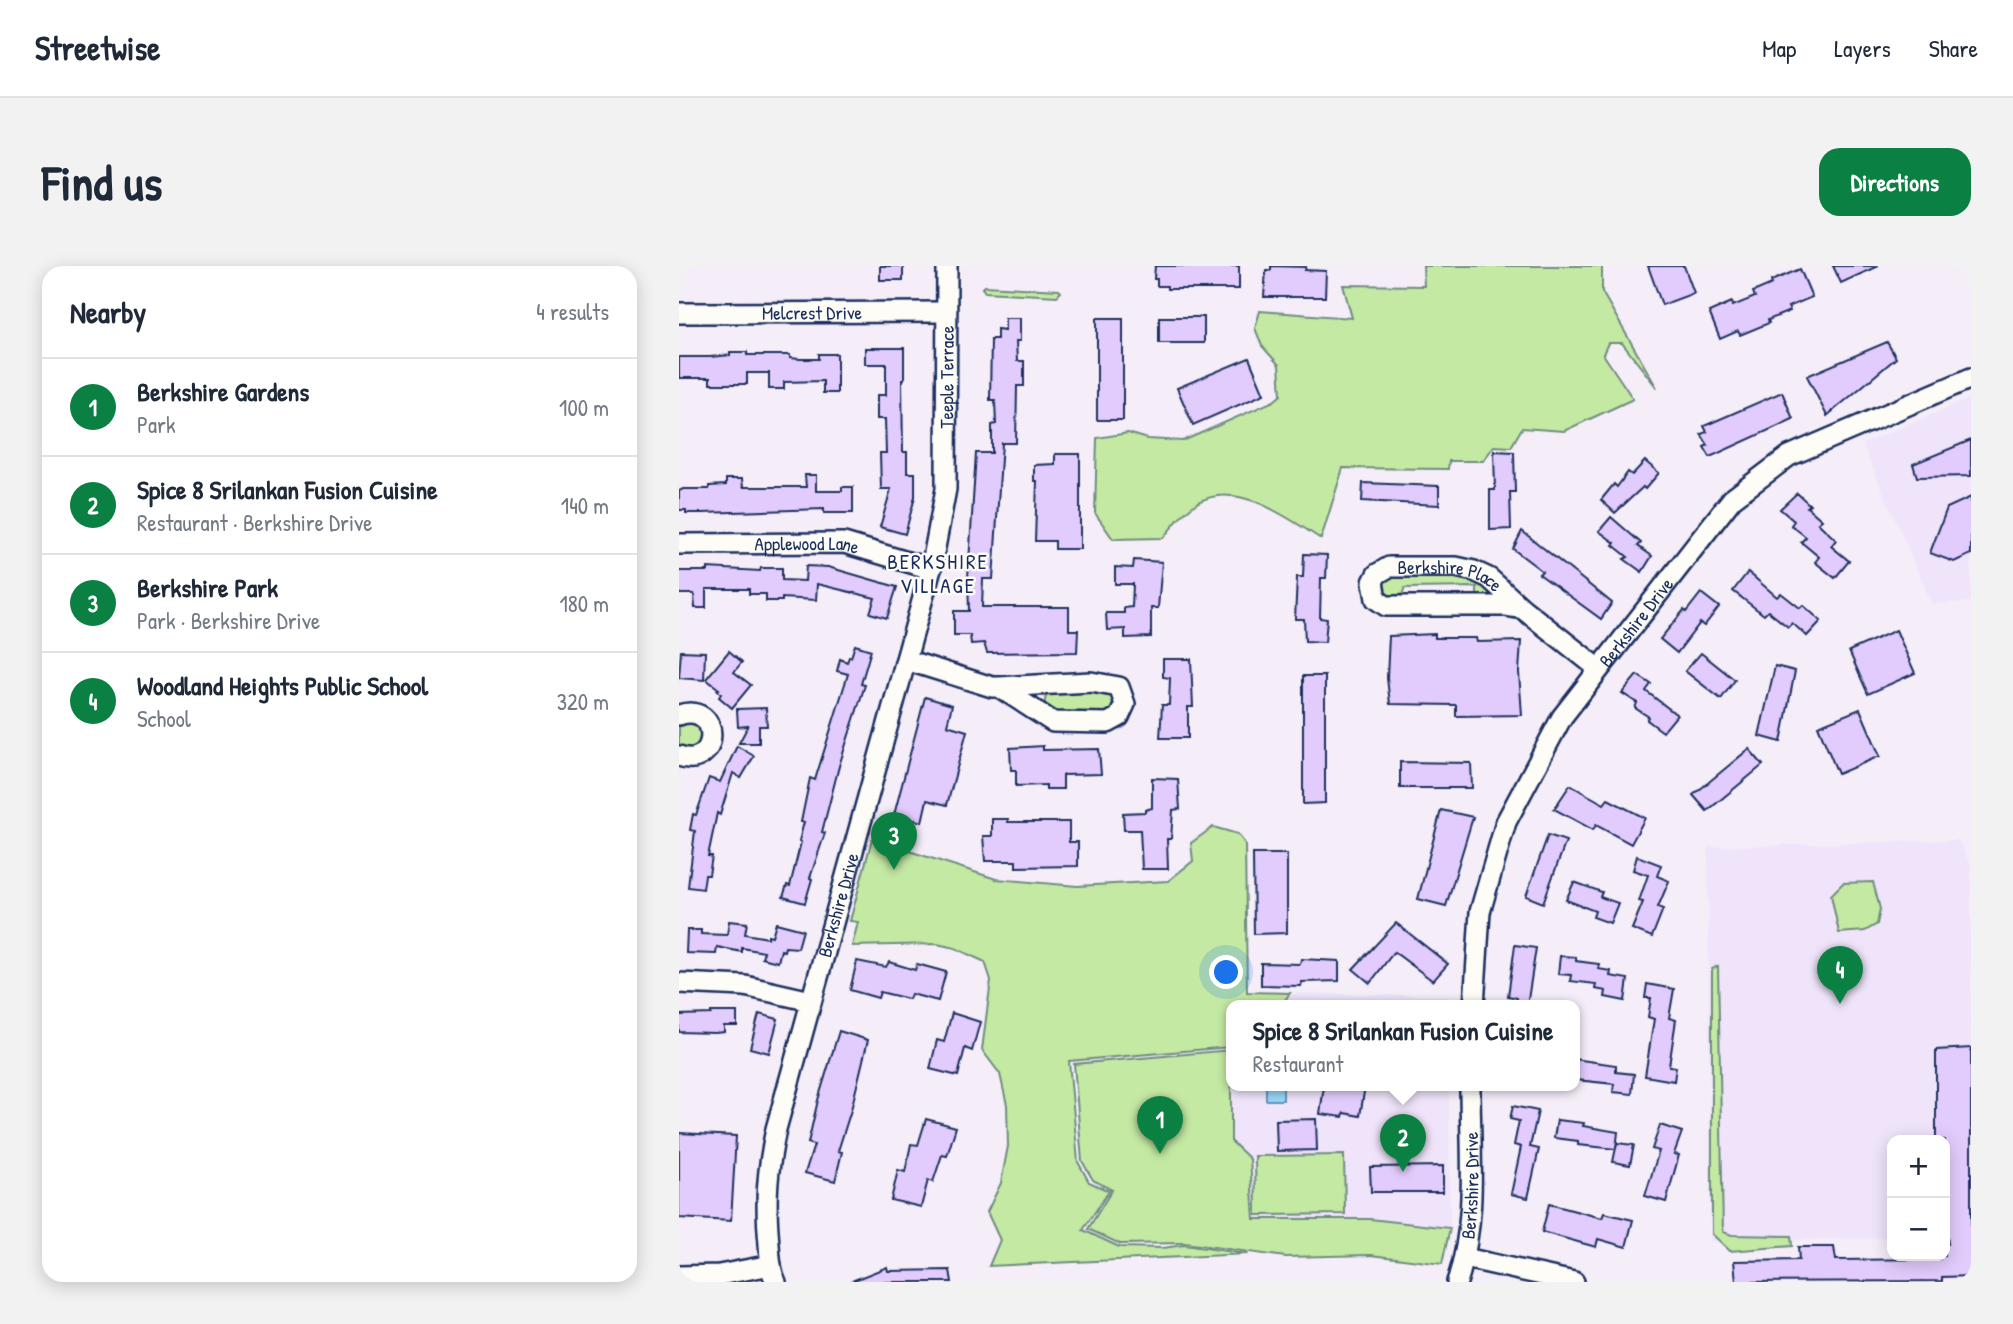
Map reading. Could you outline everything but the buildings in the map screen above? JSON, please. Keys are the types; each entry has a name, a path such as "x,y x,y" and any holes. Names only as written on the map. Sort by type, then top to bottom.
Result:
{"street":[{"name":"Teeple Terrace","path":"946,489 947,266"},
{"name":"Melcrest Drive","path":"679,313 946,312"},
{"name":"Berkshire Drive","path":"1474,1000 1480,912 1506,822 1562,717 1732,499 1789,456 1971,378"},
{"name":"Berkshire Drive","path":"773,1273 766,1211 767,1173 776,1129 932,569 946,489"},
{"name":"Applewood Lane","path":"679,544 844,543 932,569"},
{"name":"Berkshire Place","path":"1523,609 1505,606 1386,606 1376,599 1373,582 1377,574 1388,567 1463,568 1489,578 1523,609 1598,668"},
{"path":"906,660 992,687 1091,682 1119,687 1125,704 1119,717 1108,723 1053,722 999,687"},
{"path":"679,715 688,713 702,717 708,722 712,733 710,744 703,754 680,759"},
{"path":"679,983 745,986 811,1001"},
{"name":"Berkshire Drive","path":"1457,1282 1465,1258 1470,1214 1471,1091"},
{"path":"1465,1258 1574,1282"},
{"path":"679,1276 773,1273"}],"shaded area":[{"path":"1971,398 1971,602 1932,604 1862,444"},
{"path":"1959,840 1971,867 1971,1237 1950,1238 1950,1135 1887,1135 1887,1238 1710,1241 1708,847"},
{"path":"1290,993 1449,996 1449,1000 1285,1000"},
{"path":"1232,1091 1449,1091 1450,1228 1370,1219 1254,1219 1250,1159 1231,1141"}],"green space":[{"path":"1423,266 1602,266 1602,292 1657,388 1622,343 1608,343 1603,354 1633,399 1564,431 1522,428 1511,447 1494,446 1483,461 1449,461 1448,469 1343,468 1321,539 1261,504 1228,496 1212,497 1197,503 1163,538 1113,539 1095,513 1097,438 1128,433 1148,439 1183,441 1274,401 1281,395 1279,365 1262,346 1255,328 1260,311 1352,318 1343,285 1424,286"},
{"path":"985,286 1061,292 1057,296 985,292 982,288"},
{"path":"1446,573 1472,578 1487,588 1490,597 1477,598 1477,587 1405,588 1401,597 1388,599 1380,588 1383,577"},
{"path":"1105,688 1119,698 1111,715 1053,714 1045,704 1048,692"},
{"path":"697,722 704,735 696,748 681,748 679,724"},
{"path":"1213,827 1238,834 1245,844 1247,992 1290,993 1285,1000 1226,1000 1226,1047 1069,1061 1078,1162 1089,1182 1109,1191 1083,1230 1119,1247 1163,1248 1184,1245 1248,1254 989,1266 1000,1240 987,1212 1001,1183 1008,1146 1007,1105 1000,1074 982,1050 991,980 985,962 955,948 937,944 852,946 858,922 850,921 872,839 996,879 1077,886 1168,881 1193,861 1191,843"},
{"path":"1873,882 1880,909 1877,924 1865,931 1839,933 1831,895 1843,883"},
{"path":"1718,966 1723,1232 1732,1235 1791,1236 1792,1246 1730,1251 1712,1234 1712,969"},
{"path":"1226,1050 1226,1091 1231,1091 1231,1141 1250,1159 1254,1219 1370,1219 1450,1228 1442,1264 1371,1255 1286,1257 1185,1243 1120,1244 1088,1229 1112,1190 1093,1180 1082,1161 1074,1064"},
{"path":"1344,1155 1345,1214 1256,1215 1255,1156"}],"water":[{"path":"1266,1091 1283,1091 1283,1100 1266,1100"}],"place":[{"name":"Berkshire Park","path":"894,870"},
{"name":"Woodland Heights Public School","path":"1840,1004"},
{"name":"Berkshire Gardens","path":"1160,1154"},
{"name":"Spice 8 Srilankan Fusion Cuisine","path":"1403,1172"}],"district":[{"name":"BERKSHIRE VILLAGE","path":"938,574"}]}
